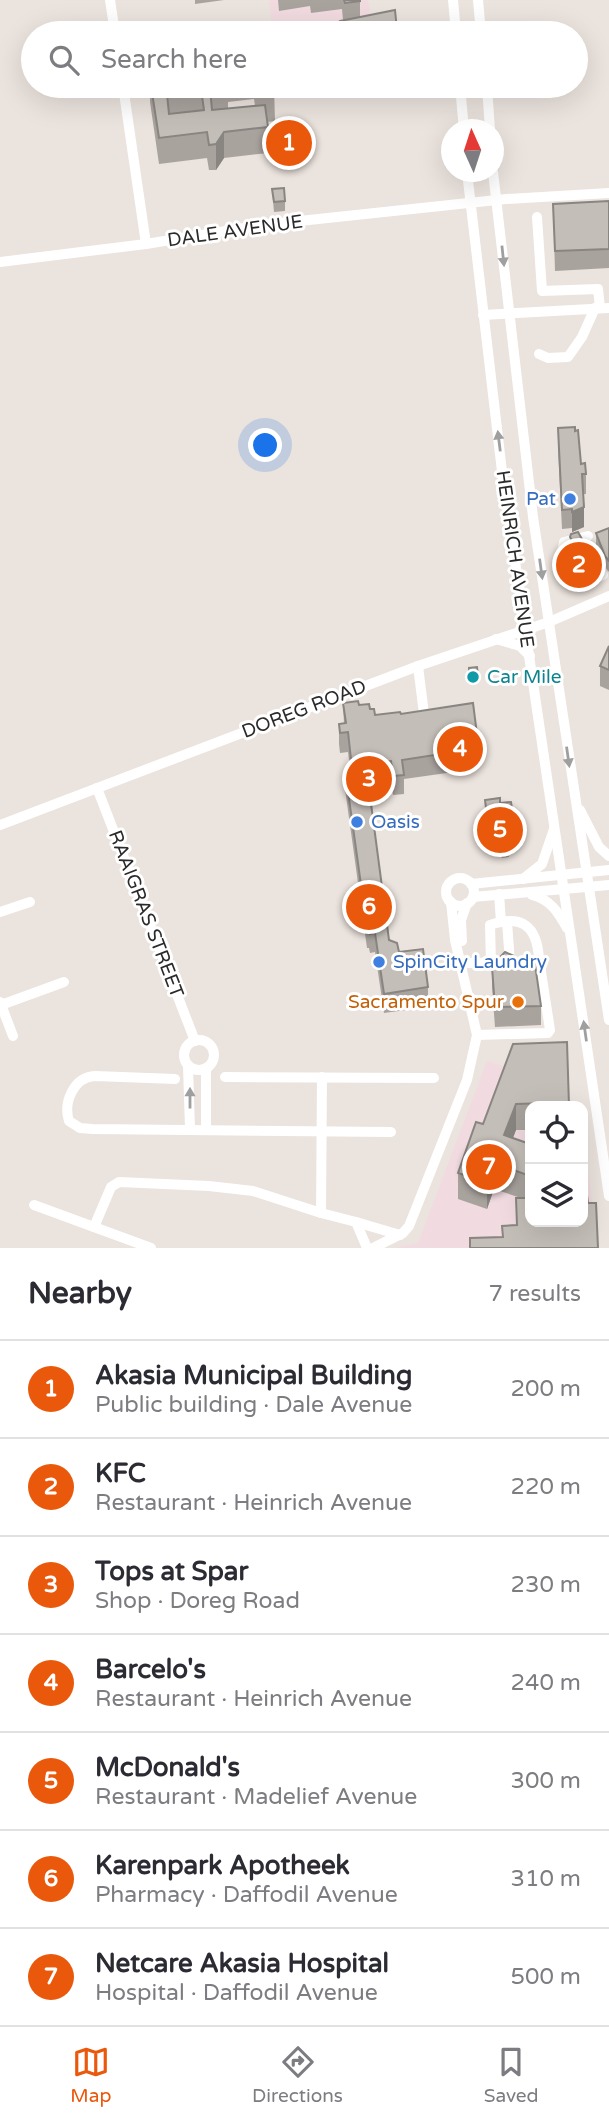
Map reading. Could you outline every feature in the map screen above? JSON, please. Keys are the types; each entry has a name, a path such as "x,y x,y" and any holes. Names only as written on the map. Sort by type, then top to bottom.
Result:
{"street":[{"path":"110,0 113,21"},
{"path":"453,0 455,21"},
{"path":"478,0 480,21"},
{"path":"124,98 146,244"},
{"path":"461,98 463,119"},
{"path":"488,98 489,119"},
{"name":"HEINRICH AVENUE","path":"468,182 503,480 609,1196"},
{"name":"HEINRICH AVENUE","path":"494,182 533,517 587,888 605,972 609,1020"},
{"name":"DALE AVENUE","path":"0,262 146,244 262,225 470,202 609,193"},
{"path":"537,217 542,291 603,288 601,308 568,357 556,359 538,354"},
{"path":"483,314 601,308"},
{"path":"588,536 564,542 562,552 576,580 587,582 603,575"},
{"name":"DOREG ROAD","path":"0,825 418,666 549,622 609,596"},
{"path":"495,639 520,646 530,656"},
{"path":"418,666 424,714"},
{"name":"RAAIGRAS STREET","path":"97,788 195,1041 206,1042 213,1050 213,1060 206,1068"},
{"path":"574,798 592,836 609,856"},
{"path":"521,880 542,864 555,827"},
{"path":"373,1248 400,1235 409,1226 467,1080 477,1035 455,940 451,902 446,889 451,881 459,878 471,884 609,870"},
{"path":"465,977 461,919 470,900 471,884"},
{"path":"451,902 459,905 499,894 609,886"},
{"path":"522,892 549,902 571,933"},
{"path":"499,894 510,963"},
{"path":"0,912 30,902"},
{"path":"477,1035 549,1031 539,959 526,923 494,923 489,927 491,963"},
{"path":"464,963 534,962 539,959"},
{"path":"13,1035 1,1003 64,982"},
{"path":"190,1129 188,1066 184,1054 188,1046 195,1041"},
{"path":"188,1066 197,1070 206,1068 206,1129"},
{"path":"175,1079 94,1076 83,1078 76,1084 67,1116 73,1125 80,1128 391,1132"},
{"path":"225,1077 434,1078"},
{"path":"321,1213 322,1077"},
{"path":"94,1227 111,1187 119,1182 253,1191 400,1235"},
{"path":"34,1205 151,1248"},
{"path":"356,1222 367,1248"}],"shaded area":[{"path":"269,0 368,0 371,21 272,21"},
{"path":"487,1061 513,1069 527,1101 525,1227 588,1227 588,1170 598,1248 395,1248 418,1243"}],"building":[{"path":"344,0 360,0 360,1 345,3"},
{"path":"395,10 396,21 340,21"},
{"path":"153,98 167,98 169,114 204,110 202,98 211,98 212,110 265,105 268,127 224,132 216,144 209,145 207,132 159,138"},
{"path":"284,188 285,201 274,202 272,189"},
{"path":"609,201 609,249 555,251 553,204"},
{"path":"575,427 575,431 578,430 581,464 585,463 586,474 582,474 584,507 572,512 572,509 562,510 558,428"},
{"path":"609,528 609,561 596,533"},
{"path":"578,532 592,557 581,559 570,537"},
{"path":"609,646 609,670 600,666"},
{"path":"477,667 478,676 469,677 469,668"},
{"path":"358,701 359,705 369,704 375,715 401,714 473,703 478,742 469,743 454,752 402,760 404,775 393,776 391,761 374,763 375,776 368,781 389,940 397,943 399,952 423,949 428,987 384,994 375,933 370,934 367,928 345,770 352,768 348,732 340,733 339,724 346,723 343,703"},
{"path":"500,798 500,803 511,802 515,828 512,828 513,837 509,837 509,842 502,843 490,840 485,800"},
{"path":"505,952 514,956 515,966 535,964 541,1006 495,1007 492,967 501,967 500,957"},
{"path":"567,1042 569,1101 525,1101 525,1104 516,1104 504,1135 525,1142 525,1174 494,1163 487,1183 458,1173 476,1122 483,1124 513,1044"},
{"path":"516,1198 525,1198 525,1227 588,1227 588,1203 596,1203 598,1248 470,1248 470,1238 503,1237 502,1226 517,1225"}],"place":[{"name":"Akasia Municipal Building","path":"289,143"},
{"name":"Pat","path":"570,499"},
{"name":"KFC","path":"579,565"},
{"name":"Car Mile","path":"473,677"},
{"name":"Barcelo's","path":"460,749"},
{"name":"Tops at Spar","path":"369,779"},
{"name":"Oasis","path":"357,822"},
{"name":"McDonald's","path":"500,830"},
{"name":"Karenpark Apotheek","path":"369,907"},
{"name":"SpinCity Laundry","path":"379,962"},
{"name":"Sacramento Spur","path":"518,1002"},
{"name":"Netcare Akasia Hospital","path":"489,1167"}]}
